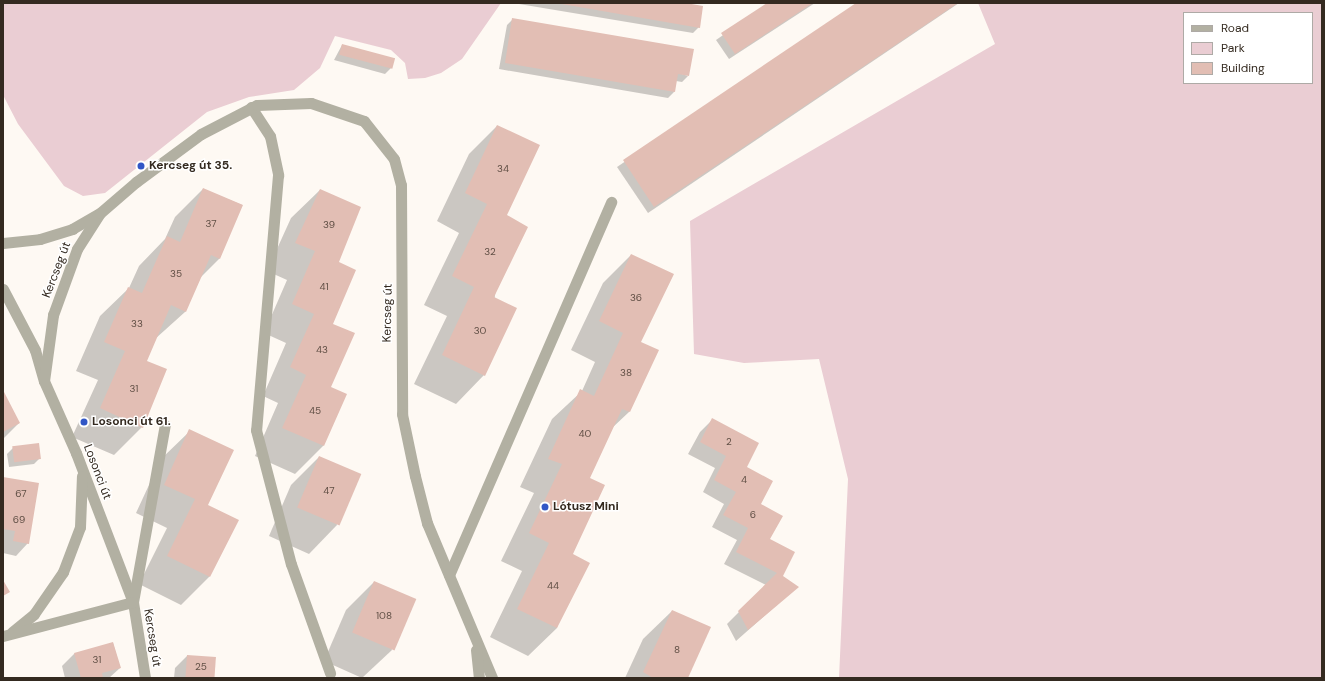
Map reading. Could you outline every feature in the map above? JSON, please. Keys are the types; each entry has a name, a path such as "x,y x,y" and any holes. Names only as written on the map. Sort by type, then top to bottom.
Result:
{"street":[{"name":"Kercseg út","path":"44,381 53,315 77,249 100,213 201,134 252,107 297,102 336,109 370,126 394,159 403,215 402,414 427,523 470,622"},
{"path":"252,107 270,136 278,175 256,430 291,564 330,673"},
{"path":"449,574 610,202"},
{"path":"3,243 40,239 72,229 100,213"},
{"name":"Losonci út","path":"3,289 35,350 44,381 82,470 133,602"},
{"path":"7,634 133,602 165,425"},
{"path":"7,634 34,614 63,572 80,527 82,470"},
{"name":"Kercseg út","path":"133,602 145,678"},
{"path":"470,622 479,678"},
{"path":"470,622 492,678"}],"green space":[{"path":"3,3 501,3 462,59 441,73 425,78 408,79 405,63 391,50 335,36 320,68 294,90 249,97 207,112 105,193 83,196 64,186 18,124 3,95"},
{"path":"978,3 1322,3 1322,678 839,678 848,479 819,359 744,363 694,354 690,221 995,44"}],"building":[{"path":"556,3 686,3 703,6 700,28"},
{"path":"767,3 813,3 735,54 721,33"},
{"path":"856,3 958,3 654,207 623,160"},
{"path":"512,18 694,49 689,76 678,74 675,92 505,63"},
{"path":"342,44 395,58 392,69 339,55"},
{"path":"497,125 540,145 507,215 528,227 494,297 517,308 485,376 442,355 474,287 452,276 487,204 465,193"},
{"path":"203,188 243,205 220,259 211,255 186,312 171,305 147,361 167,369 143,428 100,408 125,351 104,342 128,287 142,293 167,236 180,242"},
{"path":"320,189 361,207 339,262 356,270 333,324 355,333 331,387 347,394 324,446 282,428 306,375 290,367 314,314 292,304 315,251 295,243"},
{"path":"631,254 674,274 641,342 659,350 630,412 622,409 590,478 605,485 573,554 590,563 557,628 517,609 549,543 529,533 562,464 548,459 580,389 594,396 623,333 599,321"},
{"path":"3,390 20,423 3,432"},
{"path":"712,418 759,443 747,467 773,481 761,504 783,516 770,539 795,552 783,576 799,587 748,630 738,611 777,573 736,552 748,528 723,515 736,492 714,480 726,456 700,442"},
{"path":"189,429 234,450 208,505 239,520 210,577 167,556 195,499 164,485"},
{"path":"39,443 41,459 14,462 12,446"},
{"path":"319,456 361,474 339,526 297,508"},
{"path":"3,477 39,483 29,544 13,541 15,531 3,529"},
{"path":"3,580 10,592 3,596"},
{"path":"374,581 416,599 394,651 352,633"},
{"path":"672,610 711,627 688,678 653,678 643,672"},
{"path":"113,642 121,668 102,673 103,678 81,678 74,653"},
{"path":"187,655 216,657 214,678 185,678"}],"place":[{"name":"Kercseg út 35.","path":"141,166"},
{"name":"Losonci út 61.","path":"84,422"},
{"name":"Lótusz Mini","path":"545,507"}]}
